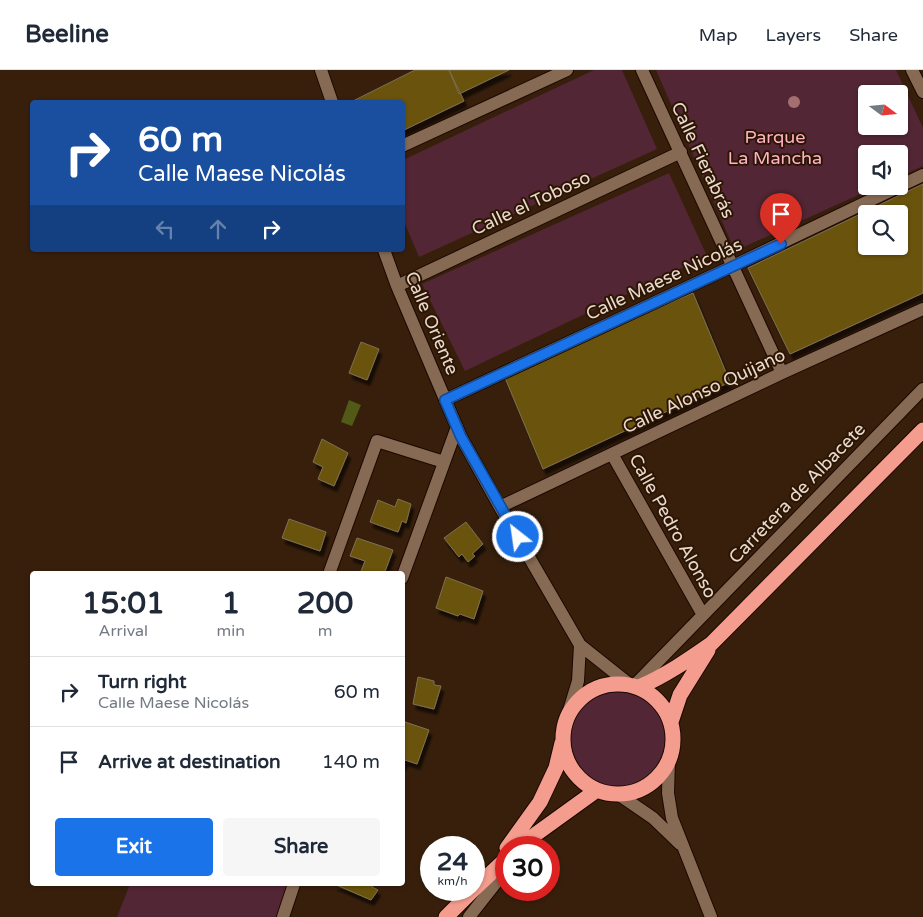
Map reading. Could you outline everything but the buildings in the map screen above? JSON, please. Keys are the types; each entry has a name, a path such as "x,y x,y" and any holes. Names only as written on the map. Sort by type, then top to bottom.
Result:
{"highway":[{"path":"634,686 653,682 711,644 923,430"},
{"path":"670,722 680,694 711,644"},
{"path":"516,836 540,802 556,768 562,739 567,717 579,699 597,687 618,683 634,686 657,699 669,717 674,738 669,760 657,778 639,790 618,794 597,790 579,778 567,760 562,739"},
{"path":"534,836 597,790"},
{"path":"491,872 495,866"},
{"path":"485,878 495,869"},
{"path":"446,917 462,901"}],"street":[{"path":"321,70 331,100"},
{"path":"405,145 567,70"},
{"name":"Calle Fierabrás","path":"642,70 782,374"},
{"path":"912,70 923,92"},
{"name":"Calle el Toboso","path":"396,286 681,152"},
{"name":"Calle Maese Nicolás","path":"445,400 923,175"},
{"name":"Calle Oriente","path":"385,252 396,286 457,427 500,507 580,645"},
{"name":"Calle Alonso Quijano","path":"500,507 923,309"},
{"name":"Carretera de Albacete","path":"634,686 923,389"},
{"path":"405,571 457,427"},
{"path":"329,571 377,441 444,462"},
{"name":"Calle Pedro Alonso","path":"612,454 703,615"},
{"path":"580,645 634,686"},
{"path":"567,717 578,681 580,645"},
{"path":"669,760 668,793 672,818 711,917"},
{"path":"618,794 653,818 684,848"},
{"path":"469,917 495,884"},
{"path":"283,917 293,886"}],"green space":[{"path":"594,70 622,70 657,149 419,257 405,224 405,159"},
{"name":"Parque La Mancha","path":"656,70 896,70 903,85 858,85 858,135 908,135 908,96 923,128 923,166 908,173 908,145 858,145 858,195 735,251"},
{"path":"669,173 707,256 465,371 422,284"},
{"path":"618,684 639,688 657,700 669,718 673,739 669,760 657,778 639,790 618,794 597,790 579,778 567,760 563,739 567,718 579,700 597,688"},
{"path":"129,886 293,886 283,917 117,917"}],"shaded area":[{"path":"349,400 361,405 352,426 341,422"}],"route":[{"path":"518,537 461,437 445,400 781,244"}]}
